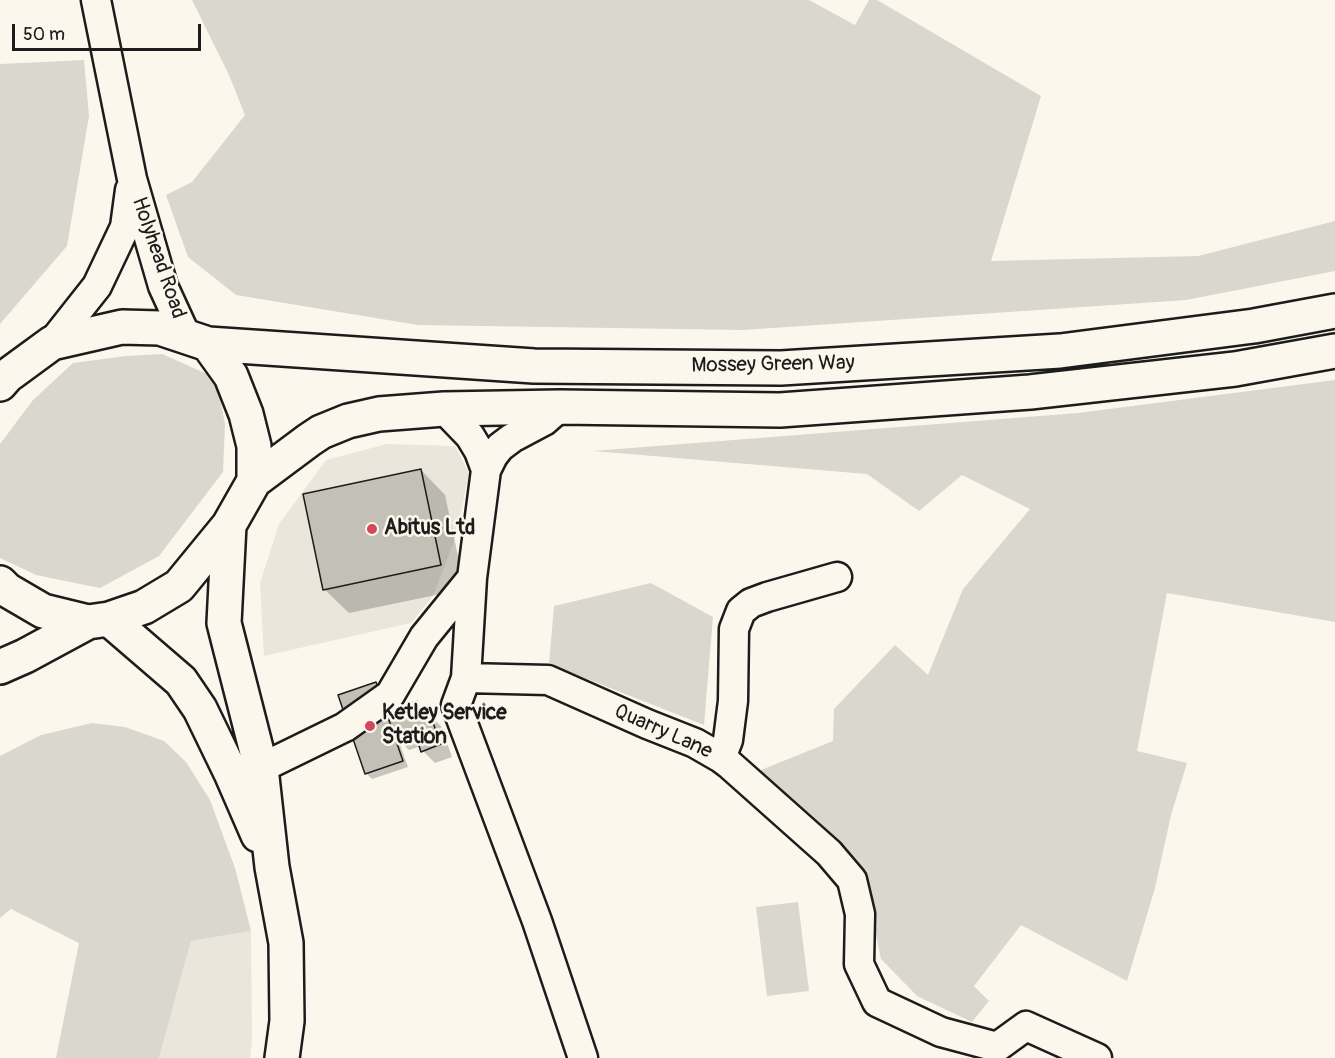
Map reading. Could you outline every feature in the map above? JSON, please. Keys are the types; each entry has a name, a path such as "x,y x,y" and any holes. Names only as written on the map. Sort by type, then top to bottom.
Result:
{"main road":[{"name":"Mossey Green Way","path":"52,343 122,327 160,328 197,340 534,366 781,368 1060,351 1254,326 1335,311"},
{"path":"0,667 99,621 144,608 179,585 229,525 254,481 254,446 246,414 231,376 197,340"},
{"path":"0,384 7,376 52,343"},
{"name":"Mossey Green Way","path":"254,481 309,440 332,426 361,417 444,409 560,407 780,410 1053,389 1235,369 1335,351"},
{"path":"229,525 224,623 261,768 272,867 286,942 287,1021 282,1058"},
{"path":"0,583 7,590 43,611 99,621 181,681 200,709 272,867"}],"street":[{"name":"Holyhead Road","path":"96,0 132,179 163,286 197,340"},
{"name":"Holyhead Road","path":"52,343 97,286 125,227 132,179"},
{"path":"560,407 544,421 500,447 486,470 472,578 466,678 456,705 537,921 583,1058"},
{"path":"444,409 471,436 486,470"},
{"name":"Quarry Lane","path":"466,678 548,680 695,743 721,758 728,740 734,701 734,629 741,611 751,603 767,597 837,577"},
{"path":"261,768 345,727 390,695 424,637 472,578"},
{"path":"721,758 829,853 852,880 860,914 859,964 877,1002 941,1032 997,1047 1026,1026 1097,1058"}],"shaded area":[{"path":"192,0 809,0 855,25 869,0 877,0 1041,96 991,261 1198,256 1335,221 1335,271 1186,300 743,330 418,325 236,295 188,257 166,195 192,182 245,115 229,75"},
{"path":"84,60 89,116 67,246 0,324 0,64"},
{"path":"162,354 216,378 225,424 223,472 159,556 100,588 36,575 0,558 0,444 33,400 73,363"},
{"path":"1335,380 1335,622 1167,593 1137,751 1187,763 1171,815 1155,888 1127,981 1021,925 974,986 989,1001 972,1022 917,996 881,959 864,878 756,772 833,741 834,709 895,645 928,675 963,589 1030,509 962,475 919,511 867,474 593,451 1078,413"},
{"path":"387,444 455,446 469,473 457,533 433,596 411,623 264,656 260,583 279,524 326,460"},
{"path":"651,583 713,617 704,725 549,664 554,606"},
{"path":"92,723 125,727 164,741 186,762 210,800 235,868 251,931 191,941 159,1058 56,1058 79,943 11,909 0,918 0,756 41,735"},
{"path":"798,902 809,991 767,996 756,907"},
{"path":"251,931 252,1039 250,1058 159,1058 191,941"}],"building":[{"name":"Abitus Ltd","path":"421,469 441,565 323,590 303,494"},
{"name":"Ketley Service Station","path":"376,682 403,761 365,774 338,695"},
{"path":"417,701 422,715 429,712 441,744 421,752 414,731 396,738 386,713"}],"place":[{"name":"Abitus Ltd","path":"372,529"},
{"name":"Ketley Service Station","path":"370,726"}]}
